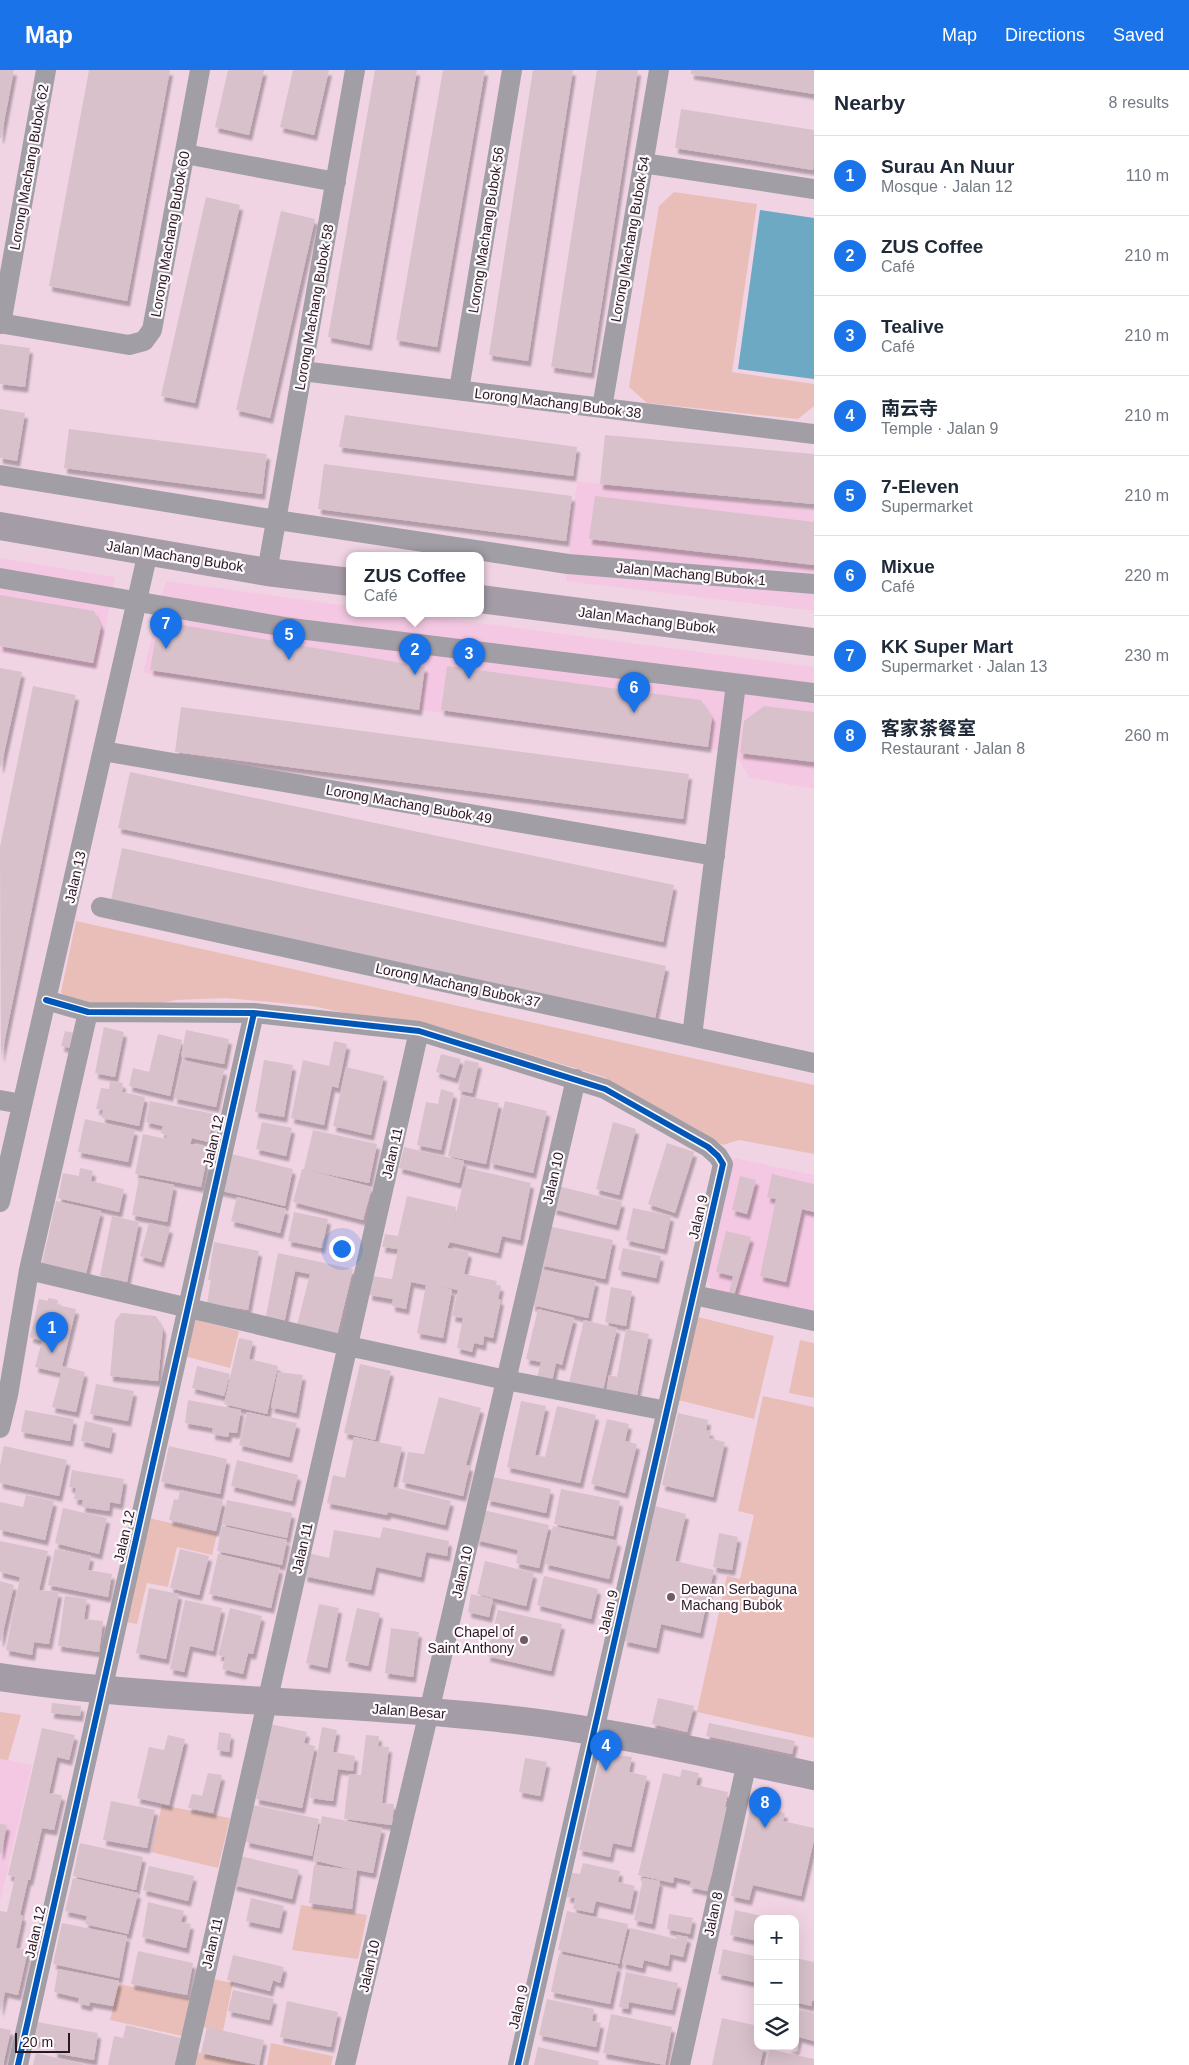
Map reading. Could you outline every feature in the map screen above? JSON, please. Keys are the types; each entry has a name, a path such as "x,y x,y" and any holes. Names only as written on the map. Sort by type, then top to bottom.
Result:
{"main road":[{"name":"Jalan Machang Bubok","path":"0,526 267,572 346,582"},
{"name":"Jalan Machang Bubok","path":"484,600 814,642"},
{"name":"Jalan Besar","path":"0,1677 103,1688 506,1719 594,1731 814,1776"}],"street":[{"name":"Lorong Machang Bubok 62","path":"1,323 46,70"},
{"name":"Lorong Machang Bubok 60","path":"1,323 129,345 144,341 152,330 200,70"},
{"name":"Lorong Machang Bubok 58","path":"267,572 355,70"},
{"name":"Lorong Machang Bubok 56","path":"459,390 512,70"},
{"name":"Lorong Machang Bubok 54","path":"602,408 659,70"},
{"path":"184,154 336,182"},
{"path":"643,163 814,189"},
{"name":"Lorong Machang Bubok 38","path":"302,371 814,434"},
{"path":"0,475 277,520"},
{"name":"Jalan Machang Bubok 1","path":"277,520 568,564 814,584"},
{"name":"Jalan 13","path":"0,1202 148,552"},
{"path":"0,578 291,628 814,694"},
{"path":"692,1036 736,684"},
{"name":"Lorong Machang Bubok 49","path":"103,751 715,856"},
{"name":"Lorong Machang Bubok 37","path":"101,907 814,1063"},
{"path":"46,1000 88,1012 254,1014 419,1031 576,1079"},
{"path":"0,1428 8,1395 29,1270 88,1012"},
{"name":"Jalan 12","path":"18,2065 254,1014"},
{"name":"Jalan 11","path":"185,2065 419,1031"},
{"name":"Jalan 9","path":"518,2065 723,1164 718,1156 708,1147 605,1089 576,1079"},
{"name":"Jalan 10","path":"345,2065 576,1079"},
{"path":"0,1100 22,1104"},
{"path":"29,1270 348,1346 506,1380 667,1411"},
{"path":"694,1295 814,1321"},
{"name":"Jalan 8","path":"680,2065 747,1762"}],"shaded area":[{"path":"674,192 757,204 732,372 814,384 814,406 798,419 647,403 629,387 659,206"},
{"path":"577,481 814,510 814,611 566,581"},
{"path":"0,558 115,577 98,669 0,652"},
{"path":"166,581 346,605 346,617 433,617 814,667 814,789 750,778 734,752 143,673"},
{"path":"76,921 814,1085 814,1154 739,1140 723,1145 651,1109 604,1077 485,1041 412,1022 359,1016 312,1006 226,998 176,1000 124,1012 69,1003 61,992"},
{"path":"734,1158 814,1175 814,1312 712,1290 705,1273"},
{"path":"694,1316 774,1336 754,1419 674,1399"},
{"path":"193,1319 239,1331 230,1368 184,1356"},
{"path":"800,1340 814,1343 814,1398 789,1393"},
{"path":"763,1396 814,1407 814,1738 697,1712 727,1576 740,1579 754,1515 738,1511"},
{"path":"145,1517 217,1534 212,1555 177,1547 168,1587 147,1583 137,1624 120,1621"},
{"path":"0,1712 21,1715 8,1760 32,1765 0,1902"},
{"path":"0,1712 21,1715 8,1760 0,1759"},
{"path":"162,1805 230,1818 218,1868 151,1852"},
{"path":"301,1905 367,1915 358,1959 292,1950"},
{"path":"212,1979 233,1983 223,2031 202,2027"},
{"path":"119,1984 190,1999 182,2036 110,2020"},
{"path":"271,2043 333,2056 331,2065 267,2065"},
{"path":"196,2052 253,2065 194,2065"}],"water":[{"path":"760,210 814,218 814,379 738,369"}],"building":[{"path":"0,70 14,70 1,138 0,138"},
{"path":"89,70 170,70 127,301 49,286"},
{"path":"228,70 264,70 249,135 215,127"},
{"path":"293,70 329,70 314,135 280,127"},
{"path":"375,70 417,70 369,345 328,337"},
{"path":"443,70 485,70 437,347 396,340"},
{"path":"533,70 573,70 528,361 489,355"},
{"path":"597,70 638,70 591,373 551,367"},
{"path":"691,70 814,70 814,94 691,74"},
{"path":"681,109 814,130 813,170 675,148"},
{"path":"206,197 240,205 195,403 161,396"},
{"path":"281,211 315,219 270,418 236,410"},
{"path":"0,344 30,348 25,387 0,384"},
{"path":"0,409 25,413 17,461 0,458"},
{"path":"345,415 577,447 573,476 339,447"},
{"path":"69,429 267,454 262,494 64,468"},
{"path":"605,435 814,454 814,504 600,484"},
{"path":"324,464 572,496 566,541 318,509"},
{"path":"595,496 814,522 814,565 589,539"},
{"path":"0,595 94,611 101,626 93,663 0,646"},
{"path":"176,624 425,667 419,710 150,670 155,641"},
{"path":"447,666 701,700 712,717 708,747 441,710"},
{"path":"0,668 22,672 1,767 0,767"},
{"path":"33,686 76,695 1,1058 0,847"},
{"path":"764,706 814,712 814,762 740,753 744,721"},
{"path":"181,707 689,774 683,819 175,752"},
{"path":"130,772 674,885 663,942 118,828"},
{"path":"122,848 666,966 655,1018 111,900"},
{"path":"104,1027 124,1032 115,1077 95,1073"},
{"path":"186,1030 229,1039 224,1064 181,1056"},
{"path":"65,1031 75,1033 71,1048 61,1046"},
{"path":"158,1034 182,1040 170,1096 129,1086 133,1068 149,1072"},
{"path":"334,1041 347,1044 338,1088 332,1086 324,1125 291,1118 303,1060 329,1066"},
{"path":"441,1054 461,1059 455,1078 436,1072"},
{"path":"183,1060 224,1070 216,1107 174,1098"},
{"path":"264,1060 293,1065 284,1117 255,1112"},
{"path":"465,1060 479,1063 472,1093 458,1090"},
{"path":"346,1067 384,1076 371,1135 333,1126"},
{"path":"110,1081 123,1083 122,1092 145,1097 139,1126 102,1118 103,1110 96,1109 101,1088 109,1089"},
{"path":"441,1089 454,1093 441,1150 417,1145 426,1102 438,1104"},
{"path":"461,1095 499,1103 486,1164 448,1156"},
{"path":"150,1101 214,1114 208,1142 192,1138 190,1144 209,1147 201,1187 135,1174 143,1134 166,1139 167,1135 161,1133 163,1126 146,1122"},
{"path":"505,1101 547,1111 533,1173 490,1163"},
{"path":"85,1119 135,1130 128,1162 78,1152"},
{"path":"262,1122 292,1128 286,1156 256,1149"},
{"path":"613,1122 636,1129 619,1195 596,1189"},
{"path":"313,1130 377,1144 369,1183 307,1170 372,1187 363,1220 293,1202 302,1169 304,1169"},
{"path":"667,1143 694,1152 675,1213 648,1204"},
{"path":"404,1147 464,1161 459,1183 399,1168"},
{"path":"227,1153 293,1169 285,1206 218,1190"},
{"path":"80,1168 93,1171 91,1181 124,1189 119,1212 58,1198 63,1173 79,1176"},
{"path":"467,1168 531,1183 520,1240 502,1236 498,1253 450,1242 447,1248 469,1252 464,1274 497,1281 496,1285 501,1286 498,1299 501,1300 493,1338 484,1336 483,1345 474,1343 472,1352 457,1348 463,1318 452,1316 458,1290 439,1286 452,1290 443,1338 417,1333 426,1285 411,1282 406,1309 392,1306 393,1299 369,1295 372,1276 392,1279 398,1249 382,1247 385,1234 398,1236 407,1196 456,1207 454,1221"},
{"path":"772,1174 814,1184 814,1212 802,1209 786,1282 760,1276 776,1199 767,1197"},
{"path":"740,1176 756,1180 747,1214 732,1210"},
{"path":"139,1178 174,1185 167,1222 132,1215"},
{"path":"558,1186 622,1202 616,1225 553,1209"},
{"path":"237,1197 286,1209 280,1233 231,1221"},
{"path":"56,1201 101,1211 84,1282 40,1272"},
{"path":"633,1208 671,1216 664,1249 626,1240"},
{"path":"294,1212 328,1219 322,1248 288,1241"},
{"path":"112,1216 139,1222 127,1282 100,1276"},
{"path":"149,1223 170,1228 161,1262 140,1256"},
{"path":"548,1226 613,1240 605,1279 540,1265"},
{"path":"726,1231 751,1237 734,1295 729,1293 733,1276 716,1272"},
{"path":"214,1242 259,1251 248,1310 207,1303 211,1280 208,1280"},
{"path":"623,1248 661,1256 656,1278 618,1270"},
{"path":"278,1253 353,1269 336,1339 296,1329 310,1274 295,1271 284,1324 265,1321"},
{"path":"540,1269 596,1281 588,1318 532,1305"},
{"path":"611,1287 632,1291 626,1326 605,1322"},
{"path":"48,1298 58,1300 57,1305 76,1309 62,1366 85,1372 76,1412 52,1407 61,1373 35,1367 42,1341 30,1337 39,1299 48,1301"},
{"path":"538,1309 574,1318 562,1365 556,1363 552,1381 537,1377 541,1362 526,1359"},
{"path":"121,1313 156,1316 163,1329 158,1381 110,1376 115,1321"},
{"path":"584,1320 617,1328 602,1395 568,1387"},
{"path":"626,1329 649,1334 636,1400 606,1394 609,1375 617,1377"},
{"path":"239,1338 253,1341 249,1359 278,1366 267,1414 224,1404"},
{"path":"360,1364 391,1371 375,1440 344,1433"},
{"path":"197,1366 230,1374 224,1396 192,1388"},
{"path":"278,1372 303,1375 296,1413 271,1407"},
{"path":"96,1384 134,1391 128,1421 90,1414"},
{"path":"439,1397 481,1408 466,1465 470,1466 463,1496 402,1482 408,1452 424,1454"},
{"path":"188,1400 241,1410 237,1433 229,1432 228,1437 212,1434 213,1428 185,1423"},
{"path":"521,1401 546,1406 535,1455 545,1457 557,1406 596,1415 580,1483 507,1467"},
{"path":"25,1410 74,1419 70,1441 21,1432"},
{"path":"247,1412 297,1423 289,1457 239,1445"},
{"path":"678,1413 708,1420 706,1430 711,1431 709,1438 725,1442 713,1497 662,1485"},
{"path":"607,1419 629,1424 625,1441 637,1444 625,1493 591,1484"},
{"path":"85,1421 113,1428 109,1448 81,1441"},
{"path":"354,1437 402,1447 393,1487 451,1501 445,1525 388,1512 387,1515 327,1503 333,1475 345,1478"},
{"path":"4,1446 67,1460 59,1496 0,1483 0,1466"},
{"path":"169,1446 227,1459 220,1494 161,1482"},
{"path":"237,1460 298,1475 292,1501 231,1486"},
{"path":"72,1470 124,1479 120,1504 110,1502 109,1511 82,1507 83,1500 74,1499 76,1488 69,1487"},
{"path":"492,1477 551,1489 546,1513 487,1500"},
{"path":"561,1489 620,1501 613,1536 554,1524"},
{"path":"180,1490 223,1501 216,1531 169,1520 174,1499 178,1500"},
{"path":"26,1495 54,1501 45,1540 0,1530 0,1502 23,1507"},
{"path":"227,1500 292,1513 287,1538 222,1524"},
{"name":"Dewan Serbaguna Machang Bubok","path":"655,1506 686,1514 675,1561 714,1570 700,1633 661,1624 656,1648 624,1641"},
{"path":"63,1508 107,1518 99,1554 55,1543"},
{"path":"483,1510 549,1525 539,1568 516,1563 518,1550 476,1540"},
{"path":"222,1526 287,1540 282,1565 217,1551"},
{"path":"553,1526 618,1541 609,1579 545,1564"},
{"path":"383,1527 449,1541 447,1556 426,1552 421,1577 376,1567 371,1590 304,1576 308,1553 329,1558 334,1530 380,1538"},
{"path":"719,1533 738,1537 732,1570 713,1567"},
{"path":"0,1541 48,1551 39,1590 59,1592 49,1644 34,1642 32,1655 6,1650 20,1577 0,1572"},
{"path":"55,1549 91,1556 88,1570 112,1574 108,1597 48,1585"},
{"path":"180,1549 209,1556 199,1595 170,1588"},
{"path":"218,1554 280,1568 271,1608 209,1594"},
{"path":"485,1561 534,1573 526,1606 477,1594"},
{"path":"544,1576 598,1589 591,1619 537,1605"},
{"path":"0,1581 14,1585 1,1641 0,1641"},
{"path":"149,1588 179,1594 166,1659 136,1653"},
{"path":"471,1594 493,1599 489,1617 468,1612"},
{"path":"65,1596 87,1599 84,1619 103,1621 99,1652 58,1646"},
{"path":"185,1600 222,1608 213,1651 190,1646 184,1672 170,1669"},
{"path":"319,1604 339,1608 327,1668 306,1663"},
{"path":"230,1608 262,1616 253,1654 248,1653 243,1674 222,1669 225,1657 218,1655"},
{"path":"357,1608 380,1613 368,1666 345,1661"},
{"name":"Chapel of Saint Anthony","path":"498,1610 562,1624 551,1671 487,1656"},
{"path":"391,1628 419,1632 413,1677 385,1673"},
{"path":"658,1698 694,1706 687,1732 652,1724"},
{"path":"52,1703 81,1706 80,1716 51,1713"},
{"path":"709,1723 795,1741 792,1754 706,1736"},
{"path":"270,1724 307,1732 304,1743 315,1746 302,1808 256,1799"},
{"path":"322,1727 337,1730 333,1752 355,1756 353,1771 338,1769 333,1801 310,1798"},
{"path":"42,1728 75,1735 69,1760 57,1757 49,1793 62,1795 54,1830 42,1828 20,1915 23,1916 16,1948 28,1950 18,1995 5,1992 0,2012 0,1911 7,1912 15,1877 8,1875"},
{"path":"219,1732 231,1734 229,1752 217,1750"},
{"path":"168,1735 185,1739 169,1805 137,1798 149,1747 164,1750"},
{"path":"366,1735 379,1736 378,1746 389,1747 382,1803 394,1804 392,1825 344,1819 349,1774 361,1775"},
{"path":"601,1753 632,1757 629,1772 647,1776 631,1847 613,1843 610,1857 579,1850"},
{"path":"525,1758 547,1762 540,1796 519,1792"},
{"path":"682,1769 699,1773 696,1785 728,1792 725,1807 729,1808 713,1877 711,1877 707,1891 689,1887 691,1881 674,1877 673,1883 638,1875 663,1773 680,1777"},
{"path":"208,1773 222,1775 213,1813 188,1808 192,1794 202,1796"},
{"path":"111,1801 155,1810 147,1848 103,1840"},
{"path":"253,1805 319,1819 312,1856 246,1842"},
{"path":"751,1805 785,1813 783,1821 814,1828 814,1840 801,1896 753,1885 749,1900 731,1896"},
{"path":"322,1816 382,1828 373,1873 357,1870 352,1909 309,1903 314,1865 354,1870 313,1860"},
{"path":"0,1824 7,1825 1,1854 0,1854"},
{"path":"80,1843 143,1857 136,1890 73,1876"},
{"path":"240,1856 299,1870 292,1899 233,1885"},
{"path":"583,1863 620,1871 618,1882 635,1886 630,1909 596,1901 593,1913 573,1909 575,1898 567,1897 572,1873 580,1874"},
{"path":"149,1866 194,1876 188,1901 143,1890"},
{"path":"73,1878 138,1893 128,1934 85,1924 87,1916 65,1911"},
{"path":"643,1878 660,1881 652,1924 634,1920"},
{"path":"251,1898 284,1906 279,1928 246,1921"},
{"path":"148,1902 184,1911 181,1922 191,1924 186,1948 142,1937"},
{"path":"735,1910 758,1915 754,1915 754,1940 730,1935"},
{"path":"567,1911 628,1924 619,1964 558,1950"},
{"path":"669,1914 693,1918 690,1934 667,1929"},
{"path":"62,1923 127,1936 119,1978 53,1964"},
{"path":"631,1928 676,1939 676,1935 688,1937 683,1957 670,1954 668,1966 644,1960 642,1968 622,1963"},
{"path":"723,1949 754,1956 754,1982 718,1974"},
{"path":"138,1951 193,1963 187,1995 131,1984"},
{"path":"559,1954 618,1966 610,2004 551,1992"},
{"path":"233,1955 284,1967 280,1983 273,1980 270,1991 227,1980"},
{"path":"799,1959 814,1962 814,2001 812,2001 811,2006 799,2003"},
{"path":"58,1969 119,1981 113,2006 90,2002 89,2006 78,2003 79,1998 54,1992"},
{"path":"626,1972 678,1983 672,2010 629,2002 628,2009 619,2007"},
{"path":"233,1990 274,1999 269,2020 228,2011"},
{"path":"547,1999 594,2009 592,2021 601,2023 596,2047 539,2035"},
{"path":"287,2001 338,2012 331,2047 280,2037"},
{"path":"799,2010 814,2013 814,2041 799,2037"},
{"path":"611,2014 672,2027 665,2065 603,2053"},
{"path":"722,2018 754,2025 754,2050 763,2050 760,2065 712,2065"},
{"path":"37,2022 98,2033 94,2060 54,2053 56,2044 34,2041"},
{"path":"126,2025 181,2038 175,2065 108,2065 114,2036 123,2038"},
{"path":"207,2027 264,2040 259,2065 201,2053"},
{"path":"0,2028 11,2030 3,2065 0,2065"},
{"path":"538,2047 599,2061 598,2065 534,2065"},
{"path":"769,2050 814,2059 814,2065 766,2065"},
{"path":"36,2053 83,2064 83,2065 33,2065"}],"cycle path":[{"path":"46,1000 88,1012 254,1013 419,1031 605,1089 708,1147 718,1156 723,1164 518,2065"},
{"path":"18,2065 254,1013"}],"place":[{"name":"KK Super Mart","path":"166,649"},
{"name":"7-Eleven","path":"289,660"},
{"name":"ZUS Coffee","path":"415,675"},
{"name":"Tealive","path":"469,679"},
{"name":"Mixue","path":"634,713"},
{"name":"Surau An Nuur","path":"52,1353"},
{"name":"Dewan Serbaguna Machang Bubok","path":"671,1597"},
{"name":"Chapel of Saint Anthony","path":"524,1640"},
{"name":"南云寺","path":"606,1771"},
{"name":"客家茶餐室","path":"765,1828"}]}
